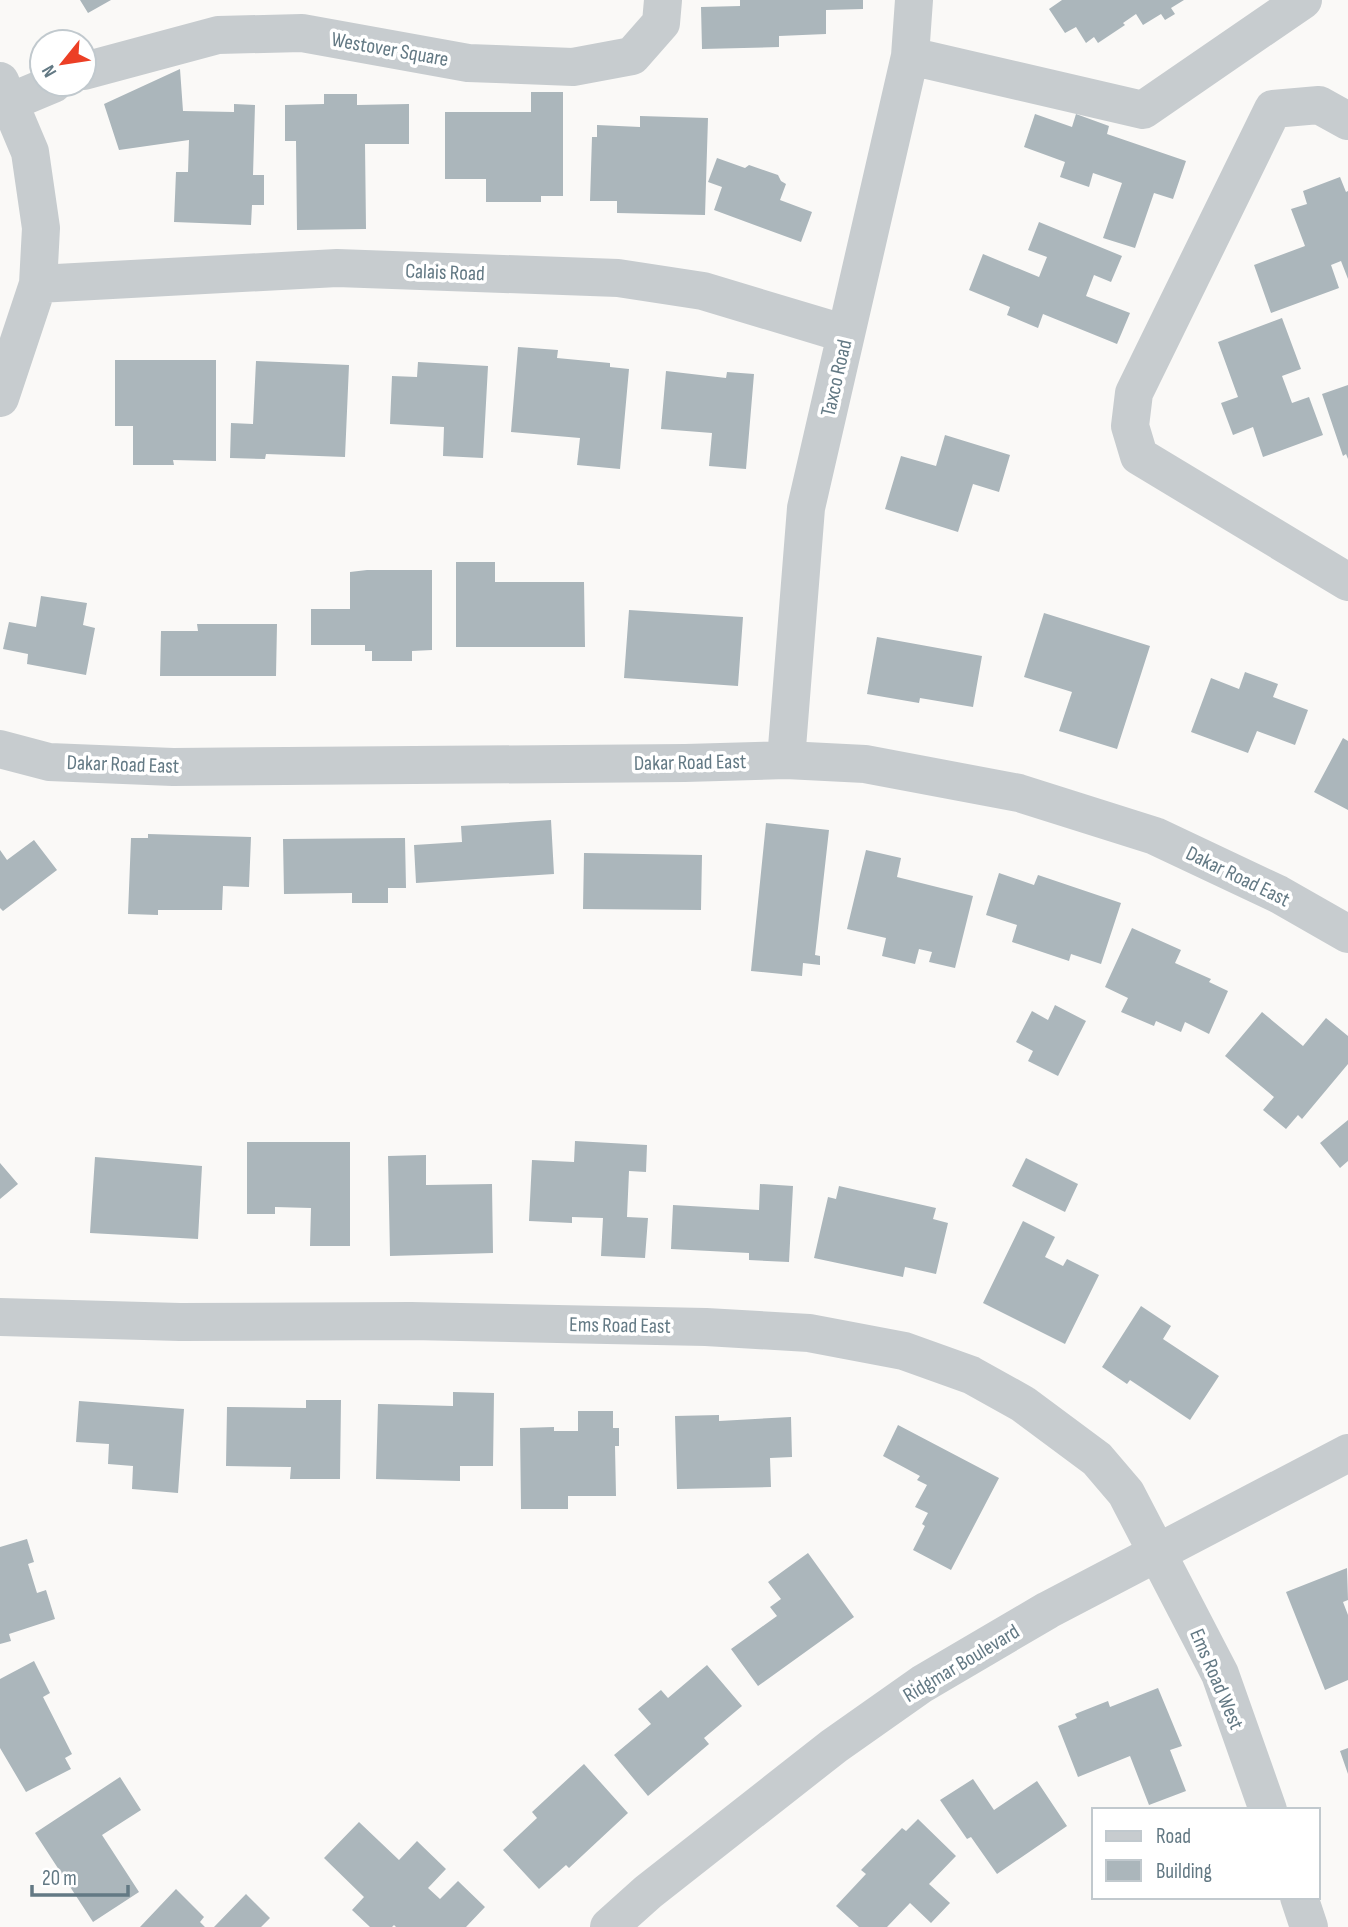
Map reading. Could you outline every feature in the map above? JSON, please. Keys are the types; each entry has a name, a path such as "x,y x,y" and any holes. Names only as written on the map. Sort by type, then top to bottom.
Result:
{"street":[{"name":"Westover Square","path":"98,67 218,35 302,33 468,63 573,67 632,56 662,23 663,0"},
{"name":"Taxco Road","path":"786,760 806,508 910,56 914,0"},
{"path":"910,56 1143,110 1303,0"},
{"path":"0,398 38,284 41,228 30,152 5,92 28,88"},
{"path":"1348,121 1319,105 1273,109 1135,393 1129,426 1139,456 1348,582"},
{"name":"Calais Road","path":"38,284 337,268 618,278 704,291 846,334"},
{"name":"Dakar Road East","path":"0,749 49,762 173,767 786,760 865,764 1019,793 1155,836 1278,894 1348,934"},
{"name":"Ems Road East","path":"0,1317 180,1322 411,1321 706,1327 809,1333 904,1351 971,1375 1023,1404 1097,1459 1126,1493 1158,1552"},
{"name":"Ridgmar Boulevard","path":"609,1927 648,1892 834,1746 922,1684 1048,1610 1348,1453"},
{"name":"Ems Road West","path":"1158,1552 1220,1674 1267,1808"},
{"path":"1300,1899 1310,1927"}],"building":[{"path":"80,0 111,0 88,13"},
{"path":"740,0 863,0 863,9 826,10 826,34 779,36 779,47 702,49 701,7 740,6"},
{"path":"1062,0 1184,0 1171,8 1175,14 1165,20 1161,14 1143,25 1136,14 1098,43 1094,37 1086,43 1076,27 1065,33 1049,9"},
{"path":"180,69 183,111 234,112 234,104 255,105 253,175 264,175 264,205 252,205 251,225 174,222 176,172 188,172 189,140 119,150 104,104"},
{"path":"531,92 563,92 563,196 541,196 541,202 486,202 486,179 445,179 445,112 531,112"},
{"path":"324,94 357,94 357,105 409,104 409,144 365,144 366,229 297,230 296,141 285,141 285,105 324,104"},
{"path":"1035,114 1072,127 1076,114 1109,126 1107,134 1186,161 1173,199 1154,193 1135,248 1103,238 1122,183 1093,173 1089,187 1060,177 1065,162 1024,147"},
{"path":"640,116 708,118 705,215 617,213 617,201 590,201 592,137 597,137 597,125 640,127"},
{"path":"717,158 745,168 749,165 778,175 786,184 780,200 812,212 801,242 714,210 722,187 708,182"},
{"path":"1340,177 1346,192 1348,191 1348,279 1341,261 1331,265 1339,288 1271,313 1254,265 1305,246 1291,209 1307,204 1303,191"},
{"path":"1039,222 1122,256 1111,282 1094,275 1086,296 1130,313 1117,344 1043,314 1038,328 1007,315 1010,307 969,290 983,254 1039,277 1047,257 1028,250"},
{"path":"1282,318 1301,369 1282,376 1292,403 1309,397 1323,435 1263,457 1253,427 1233,435 1221,403 1238,397 1218,342"},
{"path":"518,347 558,350 557,358 610,363 610,367 629,369 620,469 577,465 580,438 511,432"},
{"path":"115,360 216,360 216,461 173,460 174,465 133,465 133,426 115,426"},
{"path":"256,361 349,365 345,457 266,454 265,459 230,458 231,423 253,424"},
{"path":"418,362 488,366 483,458 443,456 444,427 390,424 392,376 417,377"},
{"path":"666,371 726,378 727,372 754,374 746,469 709,466 712,433 661,429"},
{"path":"1348,385 1348,459 1346,454 1343,456 1322,394"},
{"path":"945,435 1010,455 999,492 973,484 958,532 885,509 901,456 936,466"},
{"path":"456,562 495,562 495,582 584,582 585,647 456,647"},
{"path":"432,570 432,650 412,651 412,661 372,661 372,651 365,651 365,645 311,645 311,609 350,609 350,572"},
{"path":"41,596 87,603 83,625 95,628 86,675 27,664 28,654 3,649 9,622 36,627"},
{"path":"629,610 743,617 738,686 624,678"},
{"path":"1044,613 1150,646 1117,749 1059,731 1072,692 1024,677"},
{"path":"197,624 277,624 276,676 160,676 161,631 198,631"},
{"path":"877,637 982,656 973,707 920,698 919,703 867,694"},
{"path":"1245,672 1278,684 1273,697 1308,710 1295,745 1257,731 1248,753 1191,732 1211,678 1239,689"},
{"path":"1343,738 1348,741 1348,810 1314,792"},
{"path":"551,820 554,874 416,883 414,845 462,842 461,826"},
{"path":"766,823 829,830 815,955 820,956 820,965 803,963 802,976 751,971"},
{"path":"148,834 251,837 249,887 223,886 222,910 158,910 158,915 128,914 131,838 148,838"},
{"path":"405,838 406,888 388,888 388,903 352,903 352,893 284,894 283,839"},
{"path":"34,840 57,870 3,911 0,908 0,850 7,860"},
{"path":"866,850 901,858 897,877 973,896 955,968 929,962 932,952 919,949 915,964 882,956 886,938 847,929"},
{"path":"584,853 702,855 701,910 583,909"},
{"path":"999,873 1034,885 1038,875 1121,903 1101,964 1071,954 1069,961 1012,942 1017,925 986,915"},
{"path":"1132,928 1181,950 1175,963 1211,979 1209,982 1228,991 1209,1034 1185,1022 1181,1032 1156,1021 1154,1026 1121,1012 1128,998 1105,987"},
{"path":"1055,1005 1086,1021 1058,1076 1028,1061 1033,1051 1016,1042 1032,1011 1048,1020"},
{"path":"1262,1012 1303,1046 1326,1018 1348,1036 1348,1064 1302,1119 1298,1115 1286,1129 1263,1110 1274,1097 1225,1056"},
{"path":"1348,1120 1348,1161 1340,1168 1320,1143"},
{"path":"575,1141 647,1145 646,1172 629,1171 627,1217 648,1218 645,1258 601,1256 603,1218 572,1217 572,1223 529,1221 532,1160 574,1162"},
{"path":"247,1142 350,1142 350,1246 310,1246 311,1208 275,1207 275,1214 247,1214"},
{"path":"426,1155 426,1185 492,1184 493,1253 390,1256 388,1156"},
{"path":"95,1157 202,1166 198,1239 90,1233"},
{"path":"1026,1158 1078,1184 1065,1212 1012,1186"},
{"path":"0,1163 18,1184 0,1199"},
{"path":"760,1184 793,1186 789,1262 749,1260 749,1253 671,1249 673,1205 759,1210"},
{"path":"839,1186 936,1208 933,1219 948,1223 936,1274 905,1267 903,1277 814,1258 828,1197 836,1199"},
{"path":"1023,1221 1055,1237 1045,1257 1063,1266 1067,1259 1099,1275 1065,1344 983,1303"},
{"path":"1141,1306 1171,1326 1163,1339 1219,1376 1190,1420 1130,1380 1127,1384 1102,1367"},
{"path":"453,1392 494,1393 493,1466 460,1466 460,1481 376,1479 378,1404 453,1406"},
{"path":"306,1400 341,1400 340,1479 290,1479 291,1467 226,1466 227,1407 306,1408"},
{"path":"79,1401 184,1409 178,1493 132,1489 133,1466 108,1464 109,1444 76,1442"},
{"path":"578,1411 613,1411 613,1428 619,1428 619,1446 615,1446 616,1496 568,1496 568,1509 521,1509 520,1428 554,1427 554,1431 578,1431"},
{"path":"719,1415 719,1421 791,1417 792,1457 770,1458 771,1487 677,1489 675,1416"},
{"path":"898,1425 999,1478 951,1570 913,1550 925,1526 922,1524 928,1513 915,1507 927,1485 917,1480 920,1476 883,1456"},
{"path":"27,1539 34,1562 28,1564 37,1593 46,1590 55,1619 9,1634 11,1641 0,1644 0,1547"},
{"path":"808,1553 854,1617 758,1686 731,1649 777,1616 770,1607 781,1599 768,1582"},
{"path":"1347,1568 1348,1600 1343,1602 1348,1615 1348,1680 1325,1690 1286,1592"},
{"path":"34,1661 50,1693 43,1697 72,1754 65,1758 71,1769 26,1792 0,1748 0,1679"},
{"path":"707,1665 742,1706 704,1738 709,1744 648,1796 614,1755 651,1724 638,1709 661,1690 668,1698"},
{"path":"1158,1688 1182,1746 1170,1750 1186,1791 1149,1805 1130,1756 1078,1777 1058,1726 1077,1718 1075,1714 1108,1701 1110,1707"},
{"path":"1348,1748 1348,1774 1340,1751"},
{"path":"584,1764 628,1813 569,1868 566,1865 539,1889 503,1850 537,1818 532,1812"},
{"path":"120,1777 141,1810 102,1835 139,1892 93,1922 35,1833"},
{"path":"973,1779 994,1810 1037,1781 1067,1826 997,1874 971,1837 967,1839 940,1800"},
{"path":"918,1819 956,1856 929,1884 950,1903 931,1923 910,1903 887,1927 859,1927 836,1906 866,1874 861,1870 902,1828 906,1831"},
{"path":"359,1822 399,1860 417,1841 446,1869 428,1888 440,1899 458,1881 485,1907 466,1927 370,1927 352,1910 364,1897 324,1858"},
{"path":"176,1889 204,1917 200,1922 205,1927 140,1927"},
{"path":"246,1894 270,1918 261,1927 214,1927"}]}
